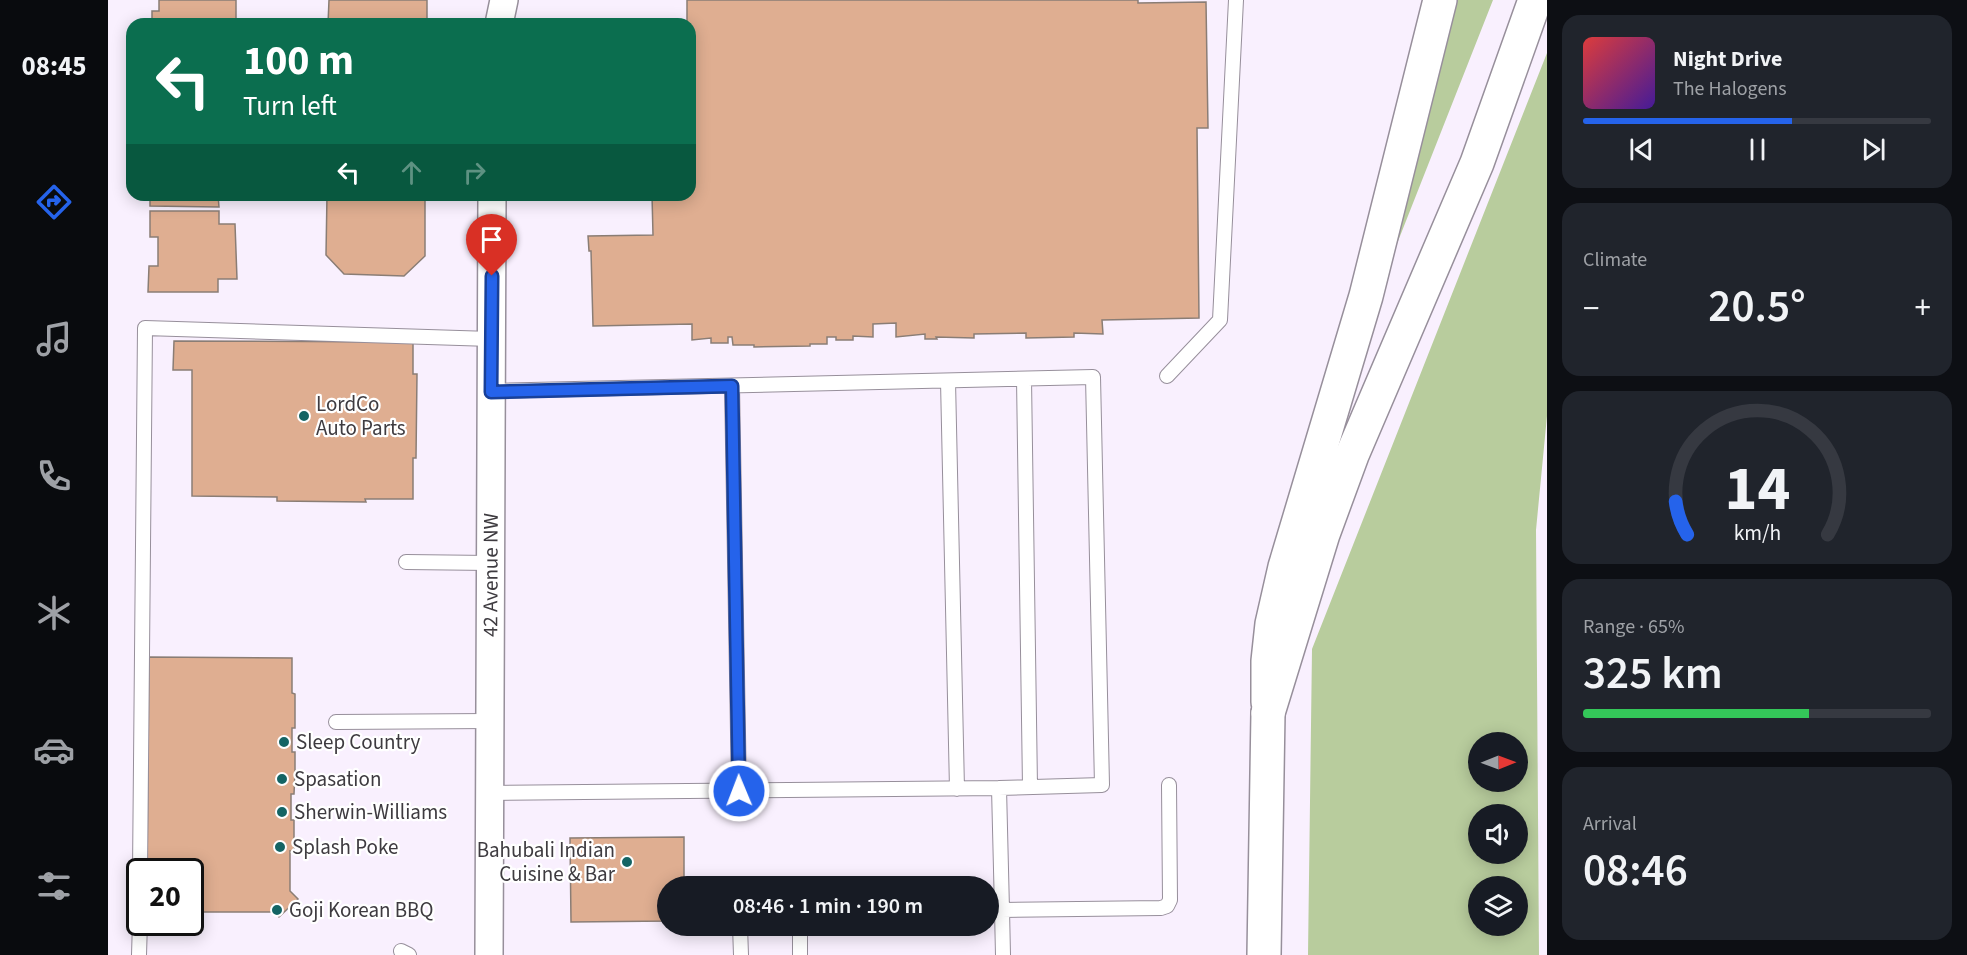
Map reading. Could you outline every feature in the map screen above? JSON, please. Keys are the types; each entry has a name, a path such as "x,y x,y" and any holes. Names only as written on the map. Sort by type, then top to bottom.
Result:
{"main road":[{"path":"1264,955 1268,662 1274,612 1294,536 1366,296 1440,0"},
{"path":"1268,713 1323,534 1352,454 1477,163 1535,0"}],"street":[{"path":"500,18 504,0"},
{"name":"42 Avenue NW","path":"489,955 492,201"}],"lane":[{"path":"1167,376 1220,320 1236,0"},
{"path":"140,858 145,328 491,339"},
{"path":"488,793 957,789 1102,785 1093,377 491,392"},
{"path":"1024,379 1030,787"},
{"path":"948,381 957,789"},
{"path":"732,386 739,791"},
{"path":"406,562 489,563"},
{"path":"336,722 489,721"},
{"path":"999,910 1161,908 1167,906 1170,900 1169,785"},
{"path":"996,876 999,788"},
{"path":"999,932 1003,955"},
{"path":"140,936 140,955"},
{"path":"740,936 741,955"},
{"path":"800,936 800,955"}],"green space":[{"path":"1457,0 1493,0 1391,259"},
{"path":"1547,53 1547,416 1536,530 1539,955 1308,955 1312,649"}],"building":[{"path":"159,0 236,0 236,18 152,18 152,11 159,11"},
{"path":"329,0 427,0 427,18 328,18"},
{"path":"687,0 1206,2 1208,128 1197,128 1199,318 1102,320 1103,334 1074,333 1074,337 1026,338 1026,333 974,334 974,338 925,339 925,334 896,337 896,323 873,324 873,337 853,336 853,340 836,340 836,337 827,337 827,344 754,347 754,345 733,345 732,337 728,337 728,343 711,343 711,338 692,340 692,324 593,326 591,251 589,251 588,236 653,235 652,201 696,201 696,18 687,18"},
{"path":"150,201 218,201 219,207 150,206"},
{"path":"327,201 425,201 425,256 404,276 344,274 326,255"},
{"path":"150,211 219,211 219,224 235,224 237,279 218,279 218,292 148,292 149,266 158,266 158,237 150,237"},
{"name":"LordCo Auto Parts","path":"174,341 413,342 413,374 417,374 413,499 365,499 366,502 277,501 277,497 192,496 192,370 173,370"},
{"path":"149,657 292,658 295,728 292,728 292,752 295,752 295,772 294,794 291,794 294,852 290,851 290,891 298,899 279,917 273,910 272,912 204,912 204,858 147,858"},
{"name":"Bahubali Indian Cuisine & Bar","path":"684,837 684,876 657,876 657,921 571,922 570,838"}],"place":[{"name":"LordCo Auto Parts","path":"304,416"},
{"name":"Sleep Country","path":"284,742"},
{"name":"Spasation","path":"282,779"},
{"name":"Sherwin-Williams","path":"282,812"},
{"name":"Splash Poke","path":"280,847"},
{"name":"Bahubali Indian Cuisine & Bar","path":"627,862"},
{"name":"Goji Korean BBQ","path":"277,910"}],"route":[{"path":"492,276 491,392 732,386 739,791"}]}
